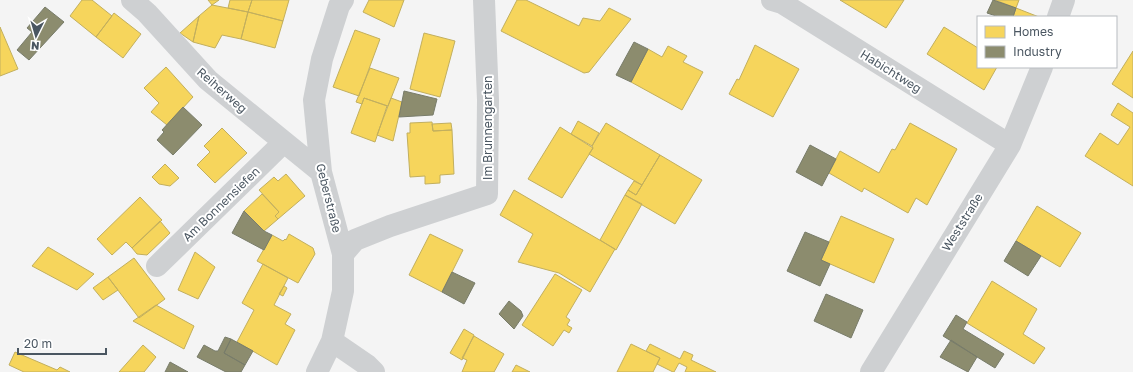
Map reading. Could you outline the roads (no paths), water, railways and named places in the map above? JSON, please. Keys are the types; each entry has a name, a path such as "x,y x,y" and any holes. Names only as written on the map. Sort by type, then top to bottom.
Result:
{"street":[{"name":"Reiherweg","path":"132,0 208,80 321,172"},
{"name":"Geberstraße","path":"317,372 332,341 343,291 343,254 321,172 314,100 322,59 339,6 343,0"},
{"name":"Im Brunnengarten","path":"343,254 355,240 390,226 487,194 488,100 484,0"},
{"name":"Habichtweg","path":"772,0 782,3 1010,145"},
{"path":"1058,16 1064,0"},
{"name":"Weststraße","path":"871,372 1010,145 1042,68"},
{"name":"Am Bonnensiefen","path":"157,266 284,142"},
{"path":"332,341 367,365 374,372"}]}
